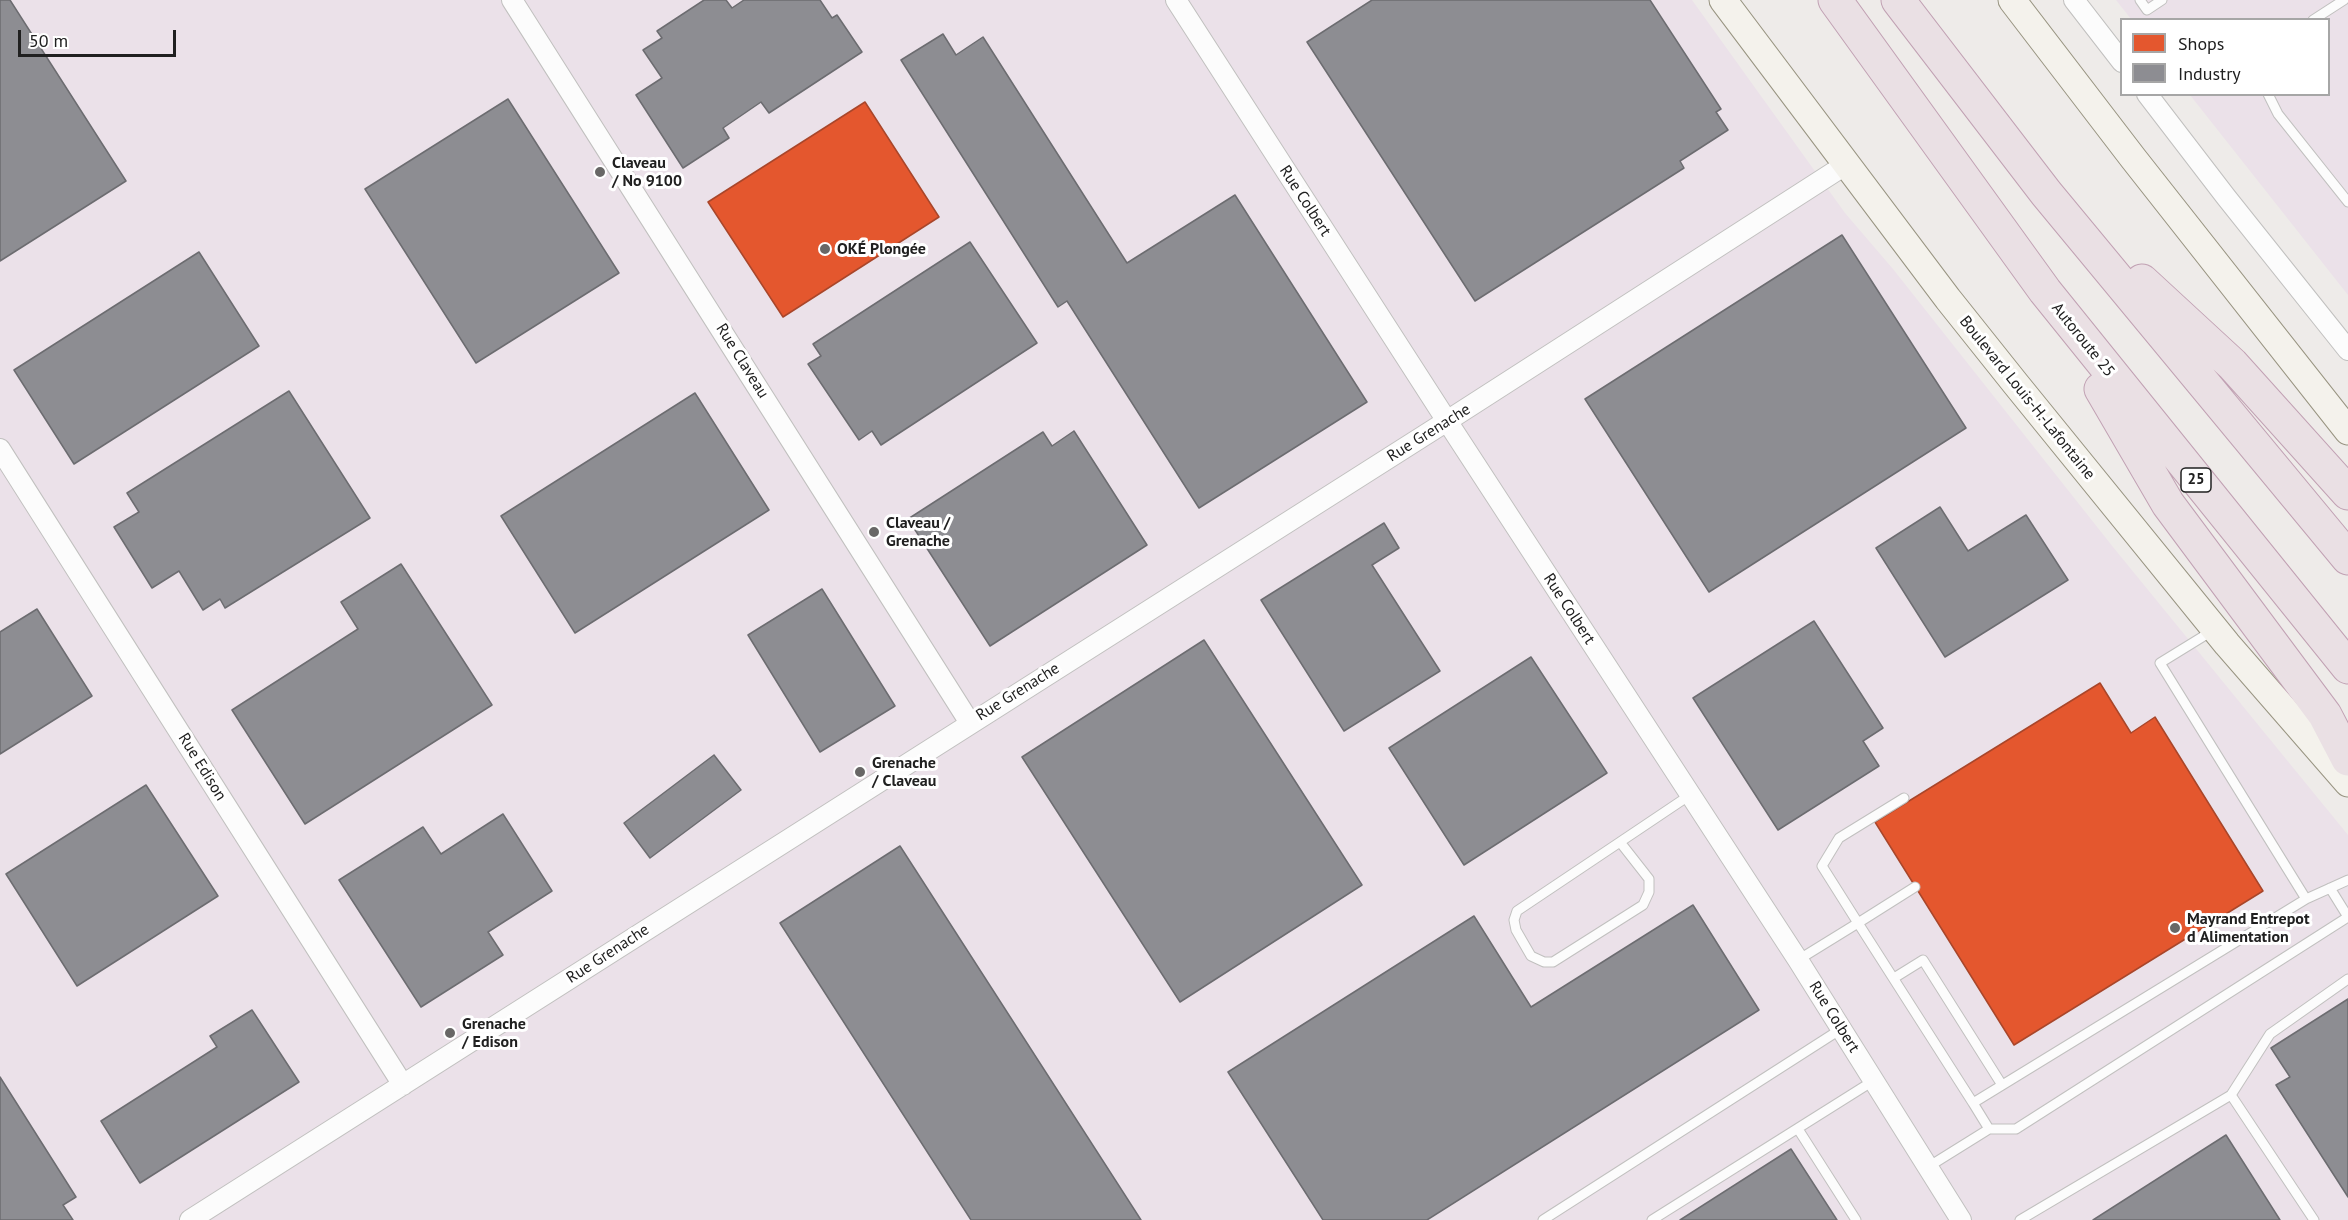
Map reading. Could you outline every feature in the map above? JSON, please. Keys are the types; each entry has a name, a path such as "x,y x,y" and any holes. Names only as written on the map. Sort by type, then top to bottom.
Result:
{"highway":[{"name":"Autoroute 25","path":"1835,0 2045,291 2348,667"},
{"path":"1898,0 2046,193 2348,558"},
{"path":"2046,193 2232,364 2348,493"},
{"path":"2045,291 2168,504 2325,715 2348,759"}],"main road":[{"name":"Boulevard Louis-H.-Lafontaine","path":"1723,0 1845,165 2015,383 2214,629 2348,783"},
{"path":"2012,0 2348,431"}],"street":[{"name":"Rue Claveau","path":"512,0 970,723"},
{"name":"Rue Colbert","path":"1176,0 1797,960 1961,1220"},
{"path":"2074,0 2120,61"},
{"path":"2149,96 2348,350"},
{"name":"Rue Grenache","path":"190,1220 1447,421 1845,165"},
{"name":"Rue Edison","path":"0,449 403,1084"}],"lane":[{"path":"2140,0 2147,10 2162,0"},
{"path":"2316,18 2344,0"},
{"path":"2269,96 2278,114 2348,202"},
{"path":"2214,629 2160,663 2306,899"},
{"path":"1620,842 1649,879 1649,892 1643,905 1553,962 1544,962 1531,956 1516,930 1514,920 1517,911 1690,795"},
{"path":"1904,798 1839,838 1822,866 1989,1129"},
{"path":"1973,1103 2306,899 2348,880"},
{"path":"1797,960 1915,887"},
{"path":"1928,1167 1989,1129 2016,1129 2348,917 2330,888"},
{"path":"1894,978 1923,960 2002,1085"},
{"path":"2020,1220 2231,1095 2271,1034 2348,979"},
{"path":"1544,1220 1841,1029"},
{"path":"1652,1220 1874,1081"},
{"path":"2231,1095 2314,1220"},
{"path":"1798,1129 1856,1220"}],"shaded area":[{"path":"0,0 1692,0 1845,213 1893,269 2113,547 2348,835 2348,1220 0,1220"},
{"path":"2116,0 2348,0 2348,295 2191,96 2330,96 2330,18 2130,18"}],"building: Shops":[{"path":"865,102 939,217 783,317 708,202"},
{"path":"2100,683 2131,733 2155,717 2263,891 2014,1045 1875,822"}],"building: Industry":[{"path":"0,0 10,0 126,181 0,261"},
{"path":"704,0 726,0 732,8 744,0 820,0 832,18 837,15 862,52 769,113 761,102 723,128 729,138 683,168 636,95 662,78 643,50 662,38 657,31"},
{"path":"1372,0 1650,0 1721,109 1716,112 1728,130 1680,161 1684,168 1475,301 1307,42"},
{"path":"943,34 956,55 983,37 1127,263 1235,195 1367,402 1199,508 1067,301 1058,307 901,60"},
{"path":"508,99 619,273 476,363 365,189"},
{"path":"1842,235 1966,428 1709,592 1585,399"},
{"path":"970,242 1037,343 881,445 872,431 859,440 808,364 821,356 813,344"},
{"path":"199,252 259,346 74,464 14,370"},
{"path":"289,391 370,518 225,608 220,599 203,610 179,571 152,588 114,527 139,512 127,493"},
{"path":"695,393 769,510 575,633 501,516"},
{"path":"1074,431 1147,545 990,646 908,519 1043,432 1052,446"},
{"path":"1940,507 1968,551 2026,515 2068,580 1945,657 1876,548"},
{"path":"1384,523 1399,548 1372,565 1440,671 1344,731 1261,600"},
{"path":"401,564 492,705 305,824 232,710 358,629 341,602"},
{"path":"822,589 895,706 820,752 748,635"},
{"path":"37,609 92,696 0,754 0,632"},
{"path":"1814,621 1883,728 1863,741 1879,766 1778,830 1693,698"},
{"path":"1204,640 1362,885 1180,1002 1022,757"},
{"path":"1531,657 1607,773 1464,865 1389,748"},
{"path":"714,755 741,790 650,858 624,823"},
{"path":"146,785 218,896 77,986 6,874"},
{"path":"503,814 552,891 488,932 503,955 421,1007 339,880 423,827 441,854"},
{"path":"900,846 1141,1220 971,1220 780,923"},
{"path":"1693,905 1759,1010 1427,1220 1323,1220 1228,1072 1474,916 1531,1007"},
{"path":"2348,999 2348,1197 2276,1085 2290,1077 2271,1048"},
{"path":"252,1010 299,1082 140,1183 101,1121 217,1047 210,1036"},
{"path":"0,1077 76,1197 63,1205 73,1220 0,1220"},
{"path":"2226,1135 2280,1220 2093,1220"},
{"path":"1791,1149 1837,1220 1680,1220"}],"place":[{"name":"Claveau / No 9100","path":"600,172"},
{"name":"OKÉ Plongée","path":"825,249"},
{"name":"Claveau / Grenache","path":"874,532"},
{"name":"Grenache / Claveau","path":"860,772"},
{"name":"Mayrand Entrepot d Alimentation","path":"2175,928"},
{"name":"Grenache / Edison","path":"450,1033"}]}
